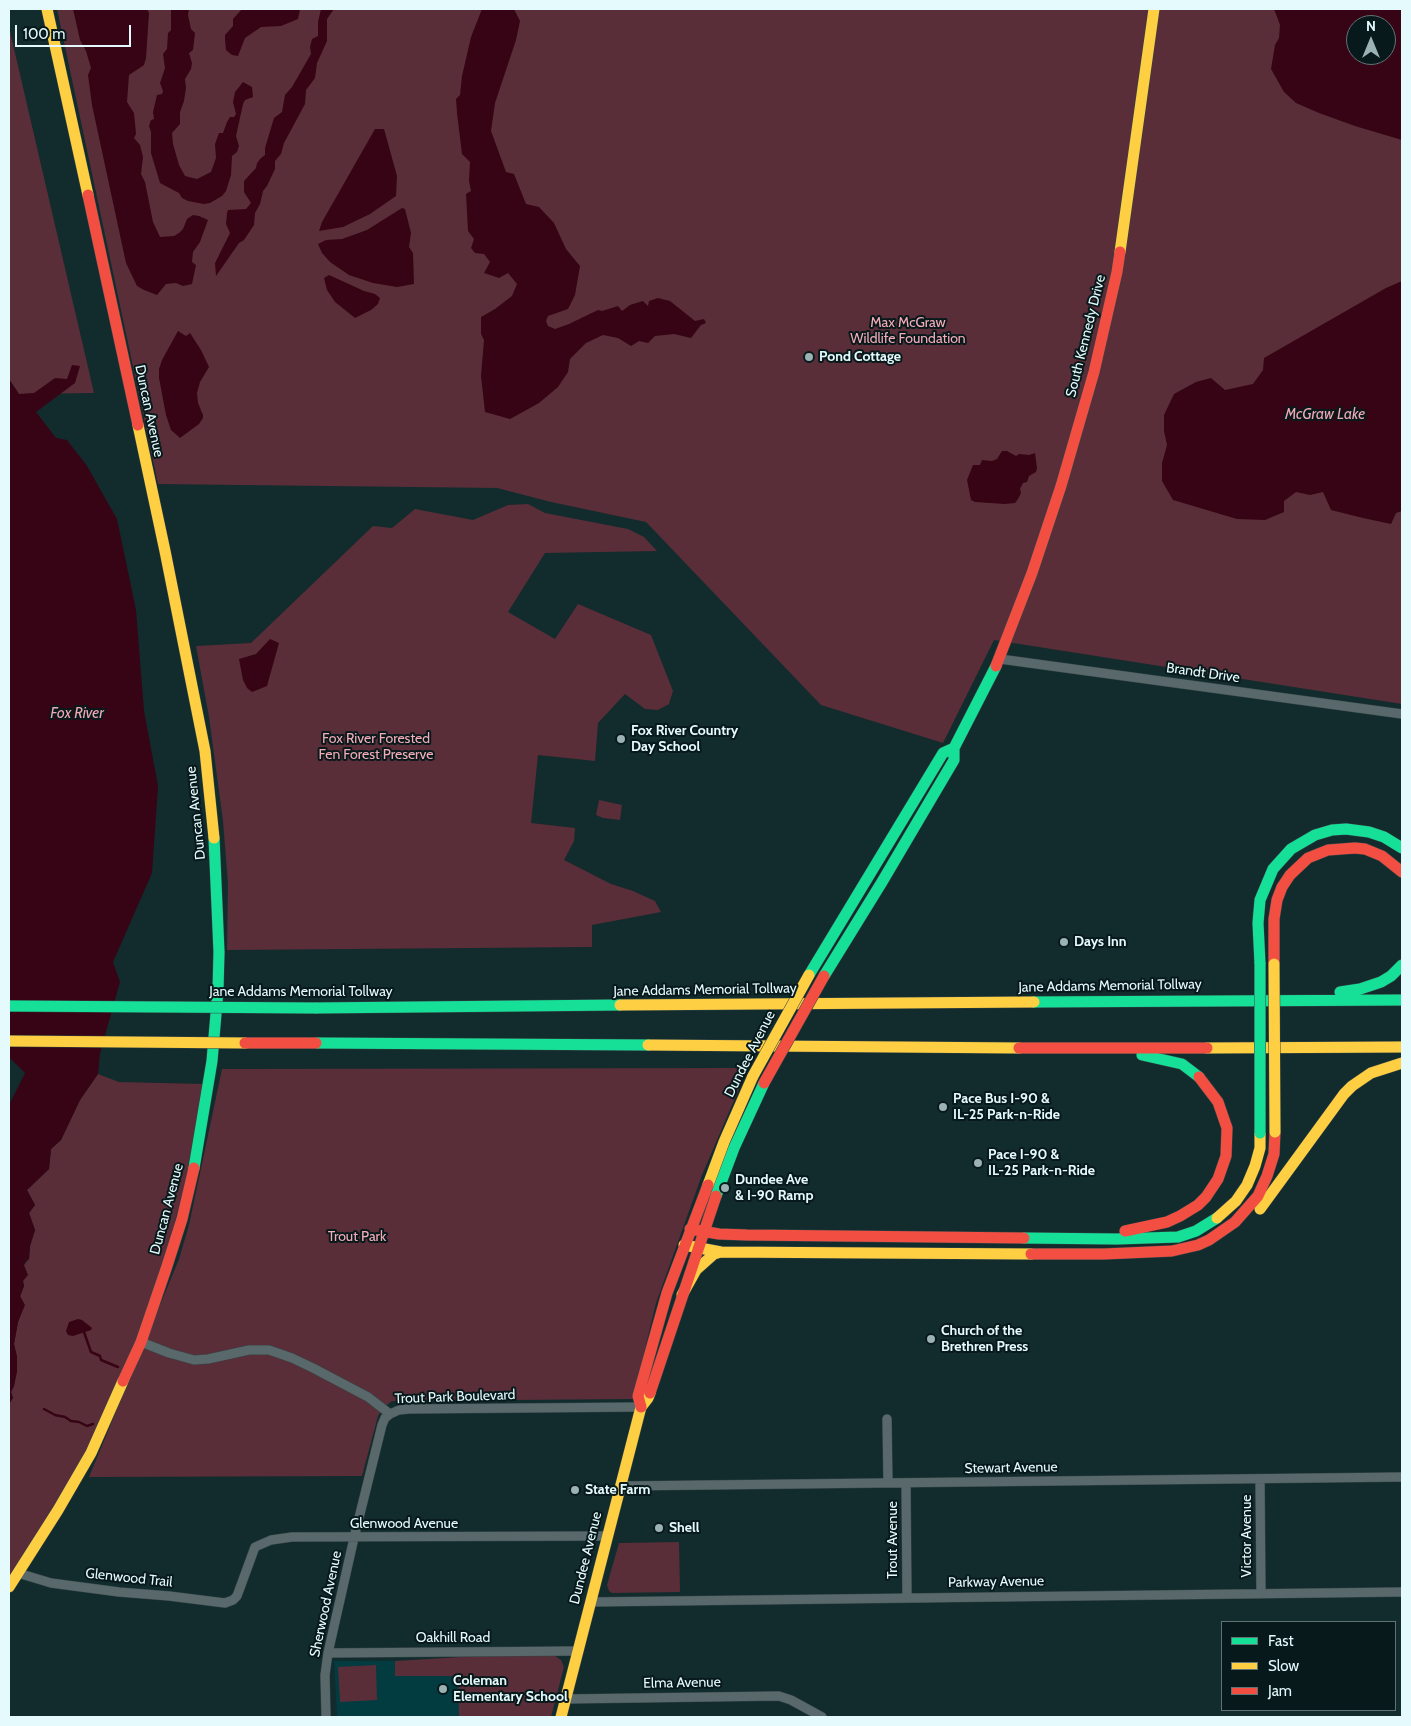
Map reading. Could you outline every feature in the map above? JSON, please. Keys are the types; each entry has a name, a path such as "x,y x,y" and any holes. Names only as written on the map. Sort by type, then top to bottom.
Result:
{"main road":[{"name":"Duncan Avenue","path":"9,1587 58,1510 91,1453 141,1342 168,1266 182,1218 198,1150 212,1061 218,962 216,856 205,751 192,681 47,9"},
{"name":"South Kennedy Drive","path":"1000,659 1062,486 1094,372 1117,272 1154,9"},
{"name":"Dundee Avenue","path":"561,1717 641,1407 648,1398 703,1232 734,1148 764,1083 824,976 954,760 954,748 1000,659"},
{"name":"Dundee Avenue","path":"641,1407 638,1396 667,1293 724,1142 753,1076 809,975 943,753 954,748"},
{"path":"690,1229 720,1234 747,1235 995,1238 1163,1238 1196,1231 1222,1215 1243,1191 1255,1166 1260,1148 1260,964 1258,923 1260,900 1273,869 1291,849 1315,835 1332,830 1358,830 1376,834 1402,848"},
{"path":"684,1245 721,1252 1104,1254 1172,1251 1198,1245 1221,1233 1244,1213 1263,1186 1272,1162 1275,1132 1274,919 1277,900 1282,887 1290,874 1308,858 1328,850 1365,849 1382,856 1402,872"},
{"path":"1209,1000 1321,994 1360,989 1381,982 1391,976 1402,964"},
{"name":"Jane Addams Memorial Tollway","path":"9,1006 315,1008 1402,1000"},
{"path":"9,1041 1084,1048 1402,1047"},
{"path":"995,1238 1126,1231 1157,1225 1180,1216 1198,1206 1218,1179 1226,1156 1227,1128 1218,1102 1200,1077 1182,1064 1163,1058 1084,1048"},
{"path":"1104,1254 1172,1259 1206,1250 1232,1237 1245,1227 1259,1211 1344,1094 1371,1073 1402,1063"},
{"path":"682,1295 696,1270 714,1254 721,1252"}],"street":[{"name":"Brandt Drive","path":"1000,659 1402,714"},
{"name":"Trout Park Boulevard","path":"141,1342 194,1360 216,1358 230,1353 249,1350 269,1350 292,1358 368,1397 390,1414 399,1410 409,1409 641,1407"},
{"name":"Sherwood Avenue","path":"326,1717 325,1680 328,1653 382,1426 385,1418 390,1414"},
{"name":"Trout Avenue","path":"887,1419 888,1483"},
{"name":"Stewart Avenue","path":"621,1486 1402,1477"},
{"name":"Victor Avenue","path":"1260,1479 1261,1593"},
{"name":"Trout Avenue","path":"906,1483 907,1597"},
{"name":"Glenwood Avenue","path":"236,1596 252,1550 262,1543 284,1538 608,1536"},
{"name":"Glenwood Trail","path":"18,1572 51,1583 217,1603 226,1603 233,1600 236,1596"},
{"name":"Parkway Avenue","path":"591,1602 1402,1592"},
{"name":"Oakhill Road","path":"328,1653 578,1651"},
{"name":"Elma Avenue","path":"566,1699 773,1696 784,1697 822,1717"}],"shaded area":[{"name":"Coleman Elementary School","path":"559,1660 544,1717 337,1717 334,1661"}],"green space":[{"name":"Max McGraw Wildlife Foundation","path":"57,9 1402,9 1402,704 994,640 943,743 821,705 646,522 551,502 497,488 158,484"},
{"path":"9,27 94,393 19,394 9,379"},
{"name":"Fox River Forested Fen Forest Preserve","path":"528,504 545,513 628,529 644,537 657,551 545,553 508,612 555,639 578,604 651,635 673,691 669,704 658,710 645,709 625,694 598,723 595,761 538,755 531,823 575,828 574,841 564,860 611,884 655,901 661,912 592,925 592,947 227,950 228,884 223,821 209,717 196,646 251,643 373,526 392,528 415,509 473,520 508,505"},
{"path":"599,800 622,805 620,820 603,818 596,815"},
{"name":"Trout Park","path":"748,1068 702,1175 656,1303 633,1399 392,1401 382,1409 378,1416 362,1476 89,1477 179,1259 189,1225 222,1069"},
{"path":"98,1074 119,1082 203,1084 188,1171 168,1248 140,1330 98,1430 57,1505 9,1580 9,1404 13,1398 11,1392 17,1371 17,1357 14,1344 18,1322 24,1305 20,1297 24,1286 24,1265 29,1259 30,1246 35,1230 29,1213 35,1205 27,1190 49,1169 51,1149 61,1140 80,1100"},
{"path":"679,1542 680,1592 612,1593 609,1591 607,1585 619,1543"},
{"path":"478,1656 555,1656 561,1660 564,1667 551,1717 459,1717 458,1676 395,1676 395,1661"},
{"path":"376,1665 377,1700 340,1702 338,1667"}],"water":[{"path":"73,9 147,9 149,13 146,58 144,65 129,75 127,102 134,113 136,134 134,138 140,145 143,157 141,174 145,182 153,222 160,237 174,236 179,233 187,219 193,215 208,220 200,242 193,252 192,262 196,265 192,284 183,286 176,283 166,284 157,295 137,286 126,263 92,105 88,75 91,68 86,51 80,40"},
{"path":"171,9 189,9 188,15 191,29 195,33 193,50 189,53 192,63 185,79 186,88 180,112 180,124 172,133 179,165 185,176 197,179 211,172 216,158 215,144 219,133 223,133 230,117 234,117 236,114 233,102 235,92 243,82 252,87 253,97 245,100 243,104 236,136 239,146 237,152 232,156 231,175 226,191 222,196 210,203 204,204 188,201 182,198 179,193 160,183 151,153 151,132 149,126 151,120 154,119 153,112 157,95 162,94 163,91 160,83 165,68 163,54 167,49 168,33 171,30"},
{"path":"242,9 300,9 298,19 281,26 261,27 245,38 238,56 232,55 226,50 225,35 233,26 233,19"},
{"path":"321,9 334,9 327,19 327,41 317,63 315,78 306,90 305,104 284,143 281,154 275,161 275,169 263,191 260,204 255,213 254,225 216,276 215,263 230,233 226,224 228,210 246,209 251,203 244,192 244,181 265,155 265,148 274,118 282,112 285,95 292,87 311,54 312,39 318,36 318,22"},
{"path":"482,9 514,9 520,21 516,40 495,103 491,131 506,172 514,174 526,204 539,207 554,223 566,249 580,266 575,295 568,309 548,316 546,321 548,326 555,329 598,310 602,311 618,306 622,311 630,305 643,301 648,306 649,301 658,298 670,301 695,321 704,319 706,323 701,325 691,338 674,334 655,336 648,343 639,341 631,346 618,338 603,335 586,343 570,359 568,372 558,387 539,403 510,419 485,412 481,376 484,340 481,334 481,317 512,296 517,284 508,273 499,278 484,273 490,262 484,254 475,253 471,248 474,239 468,231 466,194 471,191 469,181 470,162 462,154 456,99 460,95 462,76 471,37"},
{"path":"1274,9 1402,9 1402,140 1355,126 1296,103 1284,92 1271,69 1275,45 1279,38 1280,25"},
{"path":"375,129 384,129 397,176 396,196 370,214 343,227 319,231 322,222"},
{"path":"402,208 405,209 411,233 409,247 413,253 414,284 397,287 373,283 349,275 330,262 322,253 318,244 326,240 342,239 367,230"},
{"path":"329,275 375,294 380,298 378,304 355,318 335,302 327,290 324,278"},
{"name":"McGraw Lake","path":"1402,281 1402,511 1396,513 1391,524 1331,510 1323,492 1310,495 1296,492 1284,501 1284,512 1265,520 1237,519 1173,500 1162,481 1162,463 1167,445 1164,431 1164,415 1174,394 1196,382 1211,378 1225,390 1253,384 1263,370 1264,358 1386,288"},
{"path":"178,331 186,336 190,333 209,367 200,382 197,393 203,418 199,424 180,438 171,430 159,378 162,360"},
{"name":"Fox River","path":"72,365 80,366 75,383 36,412 56,438 67,440 87,466 117,519 136,610 144,711 158,786 152,873 113,962 120,982 100,1053 98,1074 80,1100 61,1140 51,1149 49,1169 27,1190 35,1205 29,1213 35,1230 30,1246 29,1259 24,1265 28,1275 23,1281 24,1286 20,1296 25,1305 18,1322 14,1344 17,1357 17,1371 11,1392 13,1398 9,1404 9,1105 25,1073 11,1059 9,1061 9,379 19,394 34,393 55,378 67,379"},
{"path":"1002,451 1007,451 1016,456 1019,454 1029,455 1035,453 1036,472 1029,476 1027,482 1023,483 1020,489 1021,493 1015,503 975,502 971,500 967,480 973,465 980,465 982,460 992,461 997,459"},
{"path":"270,639 279,643 267,686 252,692 247,688 243,680 239,659 256,654"},
{"path":"78,1319 92,1328 91,1330 73,1336 68,1335 66,1331 69,1322"}],"waterway":[{"path":"84,1332 91,1352 100,1356 101,1360 118,1367"},
{"path":"44,1409 55,1415 87,1426 93,1424"}],"traffic: fast":[{"path":"824,976 954,760 954,748 996,666"},
{"path":"809,975 943,753 954,748"},
{"path":"1260,964 1258,923 1260,900 1273,869 1291,849 1315,835 1332,830 1346,829 1369,832 1384,837 1402,848"},
{"path":"194,1168 212,1061 218,990 219,952 214,838"},
{"path":"1260,964 1260,1133"},
{"path":"1340,992 1360,989 1381,982 1391,976 1402,965"},
{"path":"1034,1002 1402,1000"},
{"path":"315,1008 620,1005"},
{"path":"9,1006 315,1008"},
{"path":"316,1043 648,1045"},
{"path":"1142,1055 1182,1064 1199,1077"},
{"path":"716,1196 734,1148 764,1083"},
{"path":"1024,1238 1117,1239 1178,1237 1196,1231 1217,1218"}],"traffic: slow":[{"path":"47,9 88,195"},
{"path":"1120,252 1154,9"},
{"path":"138,425 205,751 214,838"},
{"path":"1274,964 1275,1132"},
{"path":"753,1076 809,975"},
{"path":"620,1005 1034,1002"},
{"path":"9,1041 245,1043"},
{"path":"648,1045 1019,1048"},
{"path":"1207,1048 1402,1047"},
{"path":"1260,1209 1344,1094 1371,1073 1402,1063"},
{"path":"708,1185 724,1142 753,1076"},
{"path":"1217,1218 1236,1201 1247,1185 1260,1148 1260,1133"},
{"path":"684,1245 721,1252 1031,1254"},
{"path":"682,1295 696,1270 714,1254 721,1252"},
{"path":"9,1587 58,1510 91,1453 123,1381"},
{"path":"561,1717 641,1407 650,1393"}],"traffic: jam":[{"path":"88,195 138,425"},
{"path":"996,666 1032,573 1061,486 1094,372 1120,252"},
{"path":"1274,964 1274,919 1277,900 1282,887 1290,875 1308,858 1328,850 1365,849 1382,856 1402,872"},
{"path":"764,1083 824,976"},
{"path":"245,1043 316,1043"},
{"path":"1019,1048 1207,1048"},
{"path":"1125,1231 1167,1222 1180,1216 1198,1205 1218,1179 1226,1156 1227,1128 1218,1102 1199,1077"},
{"path":"1031,1254 1104,1254 1172,1251 1198,1245 1209,1240 1235,1222 1258,1196 1274,1154 1275,1132"},
{"path":"123,1381 141,1342 167,1266 182,1219 194,1168"},
{"path":"641,1407 638,1396 667,1293 708,1185"},
{"path":"650,1393 716,1196"},
{"path":"690,1229 719,1234 747,1235 1024,1238"}],"place":[{"name":"Pond Cottage","path":"809,357"},
{"name":"Fox River Country Day School","path":"621,739"},
{"name":"Days Inn","path":"1064,942"},
{"name":"Pace Bus I-90 & IL-25 Park-n-Ride","path":"943,1107"},
{"name":"Pace I-90 & IL-25 Park-n-Ride","path":"978,1163"},
{"name":"Dundee Ave & I-90 Ramp","path":"725,1188"},
{"name":"Church of the Brethren Press","path":"931,1339"},
{"name":"State Farm","path":"575,1490"},
{"name":"Shell","path":"659,1528"},
{"name":"Coleman Elementary School","path":"443,1689"}]}
